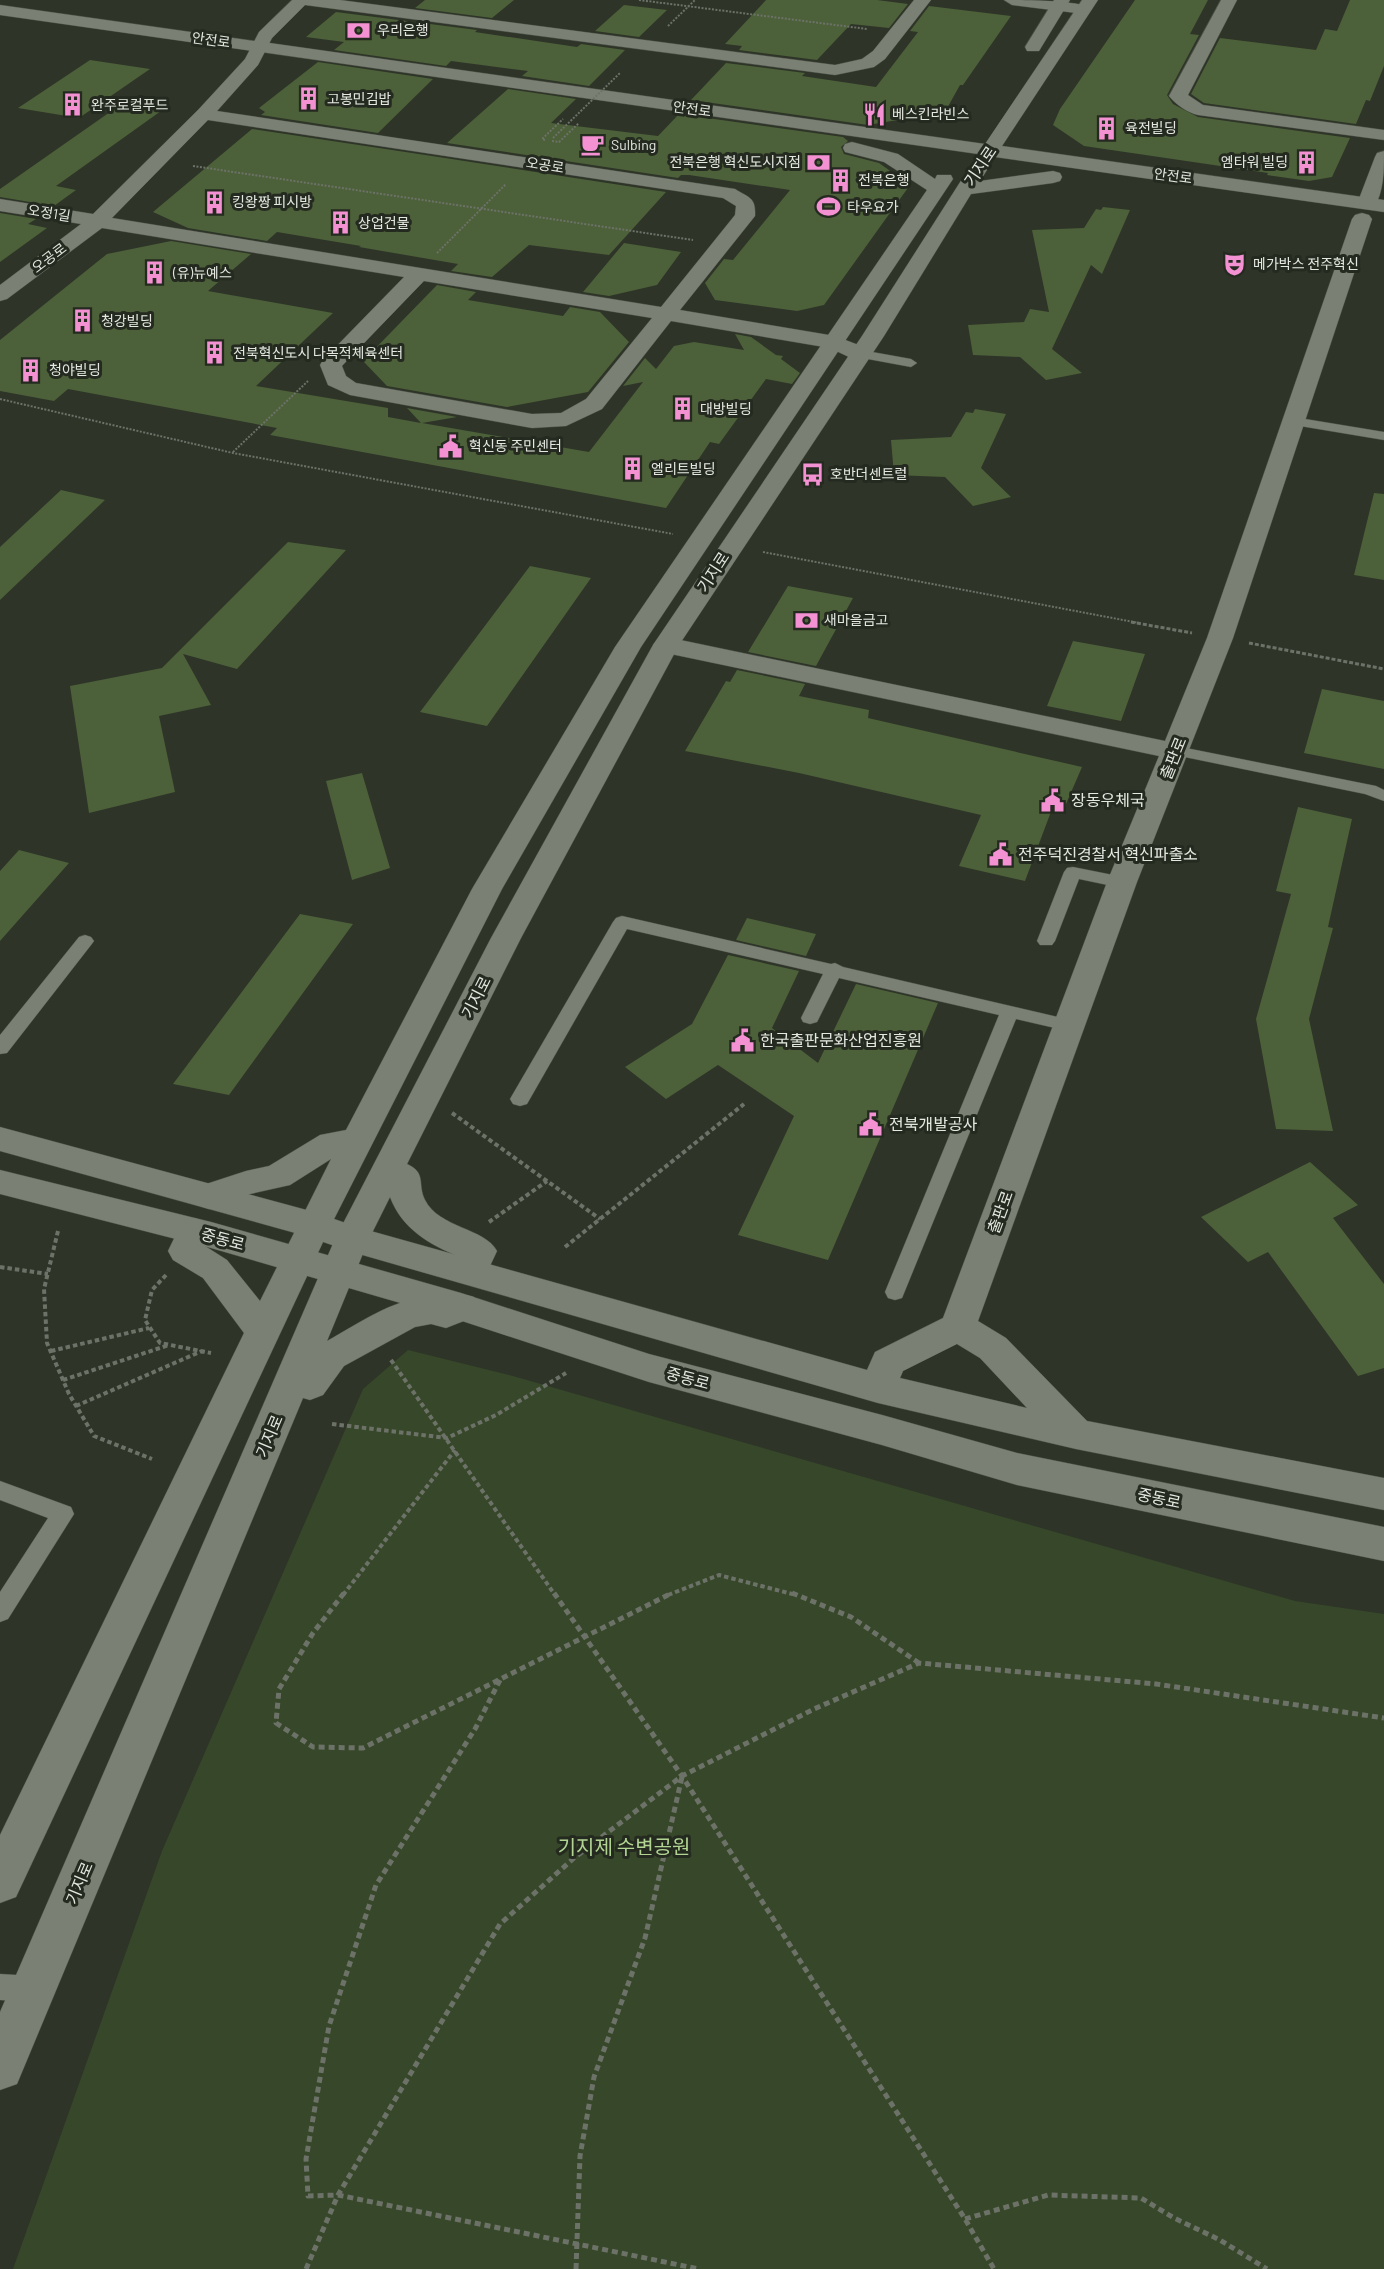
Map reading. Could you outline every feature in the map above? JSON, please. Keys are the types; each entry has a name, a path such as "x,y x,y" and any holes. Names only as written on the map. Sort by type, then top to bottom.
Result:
{"street":[{"name":"오공로","path":"0,295 98,221 204,114 255,54 265,36 302,0 835,70 868,63 879,54 923,0"},
{"path":"1012,0 1074,4"},
{"path":"1229,0 1178,96 1198,110 1384,135"},
{"name":"기지로","path":"970,157 1074,4"},
{"name":"기지로","path":"0,2067 352,1239 506,938 666,645 848,348 970,157 1074,4"},
{"name":"안전로","path":"0,10 255,54 1374,213"},
{"name":"안전로","path":"0,25 255,54"},
{"name":"오공로","path":"204,114 728,193 746,204 744,216 594,404 566,419 532,421 350,388 336,380 331,365 418,274"},
{"path":"868,142 924,181 970,157 1033,148 1053,152 1052,168 985,185 970,157 928,134 868,142"},
{"name":"출판로","path":"958,1327 1122,882 1220,638 1293,421 1374,213 1384,157"},
{"name":"오정1길","path":"2,207 98,221"},
{"path":"98,221 664,315 848,348"},
{"name":"기지로","path":"0,1882 314,1225 487,889 628,647 848,348"},
{"path":"666,645 1176,751"},
{"path":"0,1139 314,1225 352,1239 878,1388 1076,1434 1384,1494"},
{"path":"209,1196 246,1182 278,1176 332,1143 357,1142"},
{"path":"388,1170 404,1177 408,1200 418,1215 452,1242 480,1251 471,1272"},
{"name":"중동로","path":"0,1182 194,1231 338,1271 649,1368 1017,1468 1384,1545"},
{"path":"194,1231 185,1251 215,1269 263,1331"},
{"path":"292,1381 310,1385 331,1356 407,1314 431,1310 446,1314 461,1308"},
{"path":"878,1388 888,1362 958,1327 993,1348 1076,1434"}],"lane":[{"path":"848,348 911,363"},
{"path":"1293,421 1384,436"},
{"path":"1176,751 1370,790 1384,796"},
{"path":"1046,941 1073,872 1122,882"},
{"path":"520,1099 622,922 836,969 1068,1025"},
{"path":"0,1048 84,941"},
{"path":"810,1018 836,969"},
{"path":"895,1292 1010,1012"},
{"path":"0,1490 63,1514 0,1612"},
{"path":"0,1987 34,1989"}],"path":[{"path":"639,0 868,29"},
{"path":"667,27 695,0"},
{"path":"434,256 624,69"},
{"path":"563,119 542,139 559,142 579,123"},
{"path":"193,165 694,240"},
{"path":"232,453 310,380"},
{"path":"0,399 232,453 676,535"},
{"path":"756,550 1384,669"},
{"path":"565,1247 744,1104"},
{"path":"450,1111 600,1219"},
{"path":"485,1225 548,1181"},
{"path":"58,1231 44,1289 47,1343 76,1406 94,1436 152,1459"},
{"path":"0,1267 48,1274"},
{"path":"168,1273 152,1290 145,1320 149,1328 160,1344 211,1353"},
{"path":"51,1351 149,1328"},
{"path":"63,1380 169,1345"},
{"path":"76,1406 202,1351"},
{"path":"390,1359 682,1776 965,2219 994,2269"},
{"path":"333,1424 447,1438 496,1415 569,1371"},
{"path":"455,1450 313,1633 279,1689 276,1723 313,1747 363,1748 655,1600 718,1575 794,1594 851,1617 919,1663"},
{"path":"306,2269 338,2195 500,1924 574,1858 682,1776 814,1709 919,1663 1156,1684 1384,1718"},
{"path":"501,1679 475,1729 376,1885 329,2026 306,2159 308,2196 338,2195 699,2269"},
{"path":"576,2269 580,2156 594,2077 645,1938 682,1776"},
{"path":"965,2219 1048,2195 1141,2198 1174,2218 1220,2240 1267,2269"}],"green space":[{"name":"기지제 수변공원","path":"408,1350 513,1376 1295,1601 1384,1614 1384,2269 13,2269 162,1851 363,1389"}],"building":[{"path":"425,0 514,0 492,18 415,8"},
{"path":"766,0 877,0 908,4 889,28 851,24 817,60 739,50 742,46 725,44"},
{"path":"1135,0 1208,0 1190,34 1199,35 1167,95 1173,104 1198,117 1350,138 1332,177 1309,181 1084,146 1053,125 1060,109"},
{"path":"1350,0 1384,0 1384,66 1370,101 1366,100 1356,124 1204,103 1191,94 1220,38 1316,50 1325,29 1337,31"},
{"path":"624,5 667,10 639,37 595,31"},
{"path":"929,6 1011,16 963,85 960,85 945,112 868,125 691,100 726,63 805,73 802,76 876,87 918,32 910,31"},
{"path":"336,12 477,30 475,32 577,47 581,44 625,50 589,86 522,76 528,71 451,61 446,66 334,50 344,42 306,37"},
{"name":"완주로컬푸드","path":"90,60 150,69 79,118 18,108"},
{"path":"318,62 433,79 378,133 261,115 265,112 259,108"},
{"path":"508,89 576,99 551,123 658,136 679,114 843,137 848,141 841,147 844,154 879,163 910,185 824,305 797,311 715,300 705,283 724,259 733,260 790,190 689,175 681,175 678,178 447,143"},
{"path":"120,105 161,111 56,186 76,190 54,206 0,197 0,189"},
{"path":"252,129 666,192 609,255 529,245 492,277 451,271 458,264 277,232 267,241 188,228 153,212"},
{"path":"1103,207 1130,210 1102,274 1091,265 1052,349 1082,373 1046,380 1020,357 973,355 968,325 1024,322 1030,309 1049,312 1032,230 1084,228 1096,209 1101,210"},
{"path":"0,213 36,219 28,224 47,228 0,262"},
{"path":"171,241 251,254 208,291 333,313 256,386 388,408 388,417 421,423 407,408 457,417 422,423 589,452 643,382 623,386 645,358 656,369 674,346 694,342 744,350 735,334 751,337 776,355 783,356 781,359 800,373 792,384 766,379 719,444 710,442 666,508 270,435 277,428 68,389 54,401 0,391 0,340 107,254"},
{"path":"624,243 681,252 657,285 609,296 583,292"},
{"path":"437,285 476,292 468,300 563,316 570,307 600,312 629,342 588,392 507,407 387,386 363,361"},
{"path":"975,409 1006,414 981,468 1011,497 973,506 945,477 894,475 891,440 951,437 966,412 973,413"},
{"path":"61,490 105,500 0,600 0,547"},
{"path":"1374,493 1384,494 1384,580 1354,575"},
{"path":"288,542 346,550 237,669 183,654 211,705 159,716 175,792 89,813 70,686 162,668"},
{"path":"530,566 591,578 487,726 420,712"},
{"path":"788,586 853,598 816,666 748,652"},
{"path":"1073,641 1145,654 1121,721 1047,706"},
{"path":"737,670 805,684 799,696 869,710 868,718 1082,767 1063,811 1052,809 1025,881 959,866 981,815 799,773 685,751 726,681 730,682"},
{"path":"1322,689 1384,701 1384,769 1304,753"},
{"path":"362,773 390,868 352,880 326,781"},
{"path":"1298,807 1352,819 1328,927 1333,928 1309,1019 1333,1131 1276,1129 1256,1019 1291,894 1276,891"},
{"path":"19,850 69,863 0,941 0,871"},
{"path":"300,914 353,924 229,1095 173,1084"},
{"path":"747,918 816,934 806,956 736,940"},
{"path":"728,955 799,971 772,1028 818,1063 856,984 938,1003 828,1260 738,1235 794,1116 718,1065 666,1099 625,1067 692,1024"},
{"path":"1310,1162 1358,1205 1333,1218 1384,1284 1384,1368 1358,1376 1268,1252 1248,1262 1201,1217"}],"place":[{"name":"우리은행","path":"359,30"},
{"name":"고봉민김밥","path":"309,99"},
{"name":"완주로컬푸드","path":"73,105"},
{"name":"베스킨라빈스","path":"874,114"},
{"name":"육전빌딩","path":"1107,128"},
{"name":"Sulbing","path":"593,145"},
{"name":"전북은행 혁신도시지점","path":"819,162"},
{"name":"엠타워 빌딩","path":"1306,162"},
{"name":"전북은행","path":"840,180"},
{"name":"킹왕짱 피시방","path":"214,202"},
{"name":"타우요가","path":"829,207"},
{"name":"상업건물","path":"340,223"},
{"name":"메가박스 전주혁신","path":"1235,264"},
{"name":"(유)뉴예스","path":"155,273"},
{"name":"청강빌딩","path":"83,321"},
{"name":"전북혁신도시 다목적체육센터","path":"215,353"},
{"name":"청야빌딩","path":"31,370"},
{"name":"대방빌딩","path":"682,409"},
{"name":"혁신동 주민센터","path":"451,446"},
{"name":"엘리트빌딩","path":"633,469"},
{"name":"호반더센트럴","path":"812,474"},
{"name":"새마을금고","path":"806,620"},
{"name":"장동우체국","path":"1053,800"},
{"name":"전주덕진경찰서 혁신파출소","path":"1000,854"},
{"name":"한국출판문화산업진흥원","path":"742,1040"},
{"name":"전북개발공사","path":"871,1124"}]}
